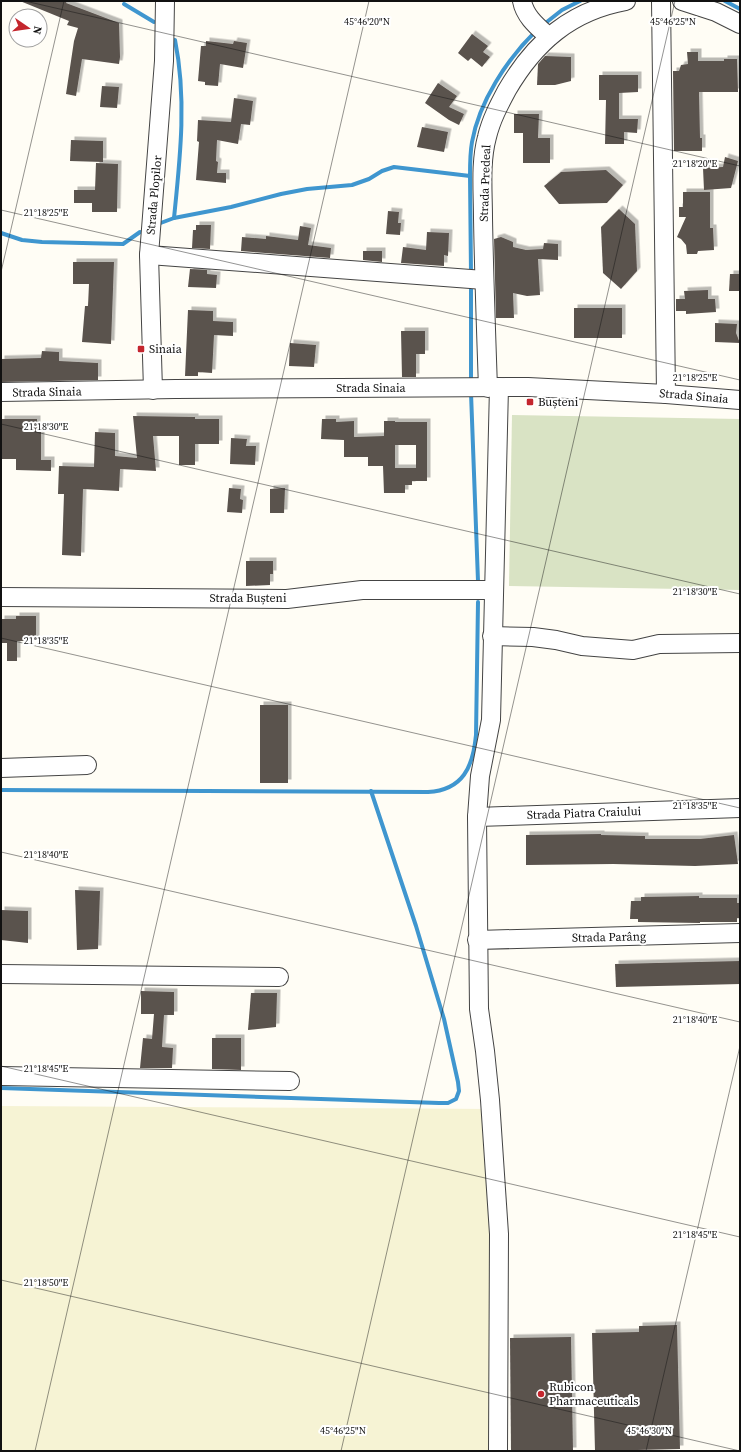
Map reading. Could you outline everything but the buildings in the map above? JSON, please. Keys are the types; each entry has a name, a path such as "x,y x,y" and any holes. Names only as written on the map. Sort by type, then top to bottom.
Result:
{"street":[{"name":"Strada Plopilor","path":"153,390 149,255 164,61 165,1"},
{"path":"522,1 524,9 543,31"},
{"name":"Strada Predeal","path":"498,1451 499,1234 486,1051 479,1009 477,940 477,817 480,776 491,720 494,590 475,279 483,158 488,130 498,106 517,74 529,58 543,31 562,26 581,15 602,7 626,1"},
{"path":"661,1 666,394"},
{"path":"682,1 716,12 740,24"},
{"path":"149,255 475,279"},
{"name":"Strada Sinaia","path":"1,392 528,387 666,394 740,400"},
{"name":"Strada Bușteni","path":"1,596 287,599 362,590 494,590"},
{"path":"492,636 556,640 582,646 633,650 659,644 740,643"},
{"path":"1,768 87,765"},
{"name":"Strada Piatra Craiului","path":"477,817 740,808"},
{"name":"Strada Parâng","path":"477,940 740,933"},
{"path":"1,974 279,977"},
{"path":"1,1076 290,1081"}],"shaded area":[{"path":"1,1106 494,1109 493,1451 1,1451"}],"green space":[{"path":"512,415 740,419 740,590 509,586"}],"waterway":[{"path":"543,25 562,10 580,1"},
{"path":"725,1 740,9"},
{"path":"124,4 154,22"},
{"path":"158,224 174,218 231,207 281,194 307,189 352,185 394,167 470,176 470,155 472,142 481,112 505,68 525,42 536,31"},
{"path":"174,218 182,107 179,62 175,40"},
{"path":"470,176 471,274"},
{"path":"1,233 22,240 42,242 123,244 140,232"},
{"path":"471,283 471,384"},
{"path":"471,393 478,581"},
{"path":"1,790 428,792 450,787 458,782 464,775 469,767 475,747 478,602"},
{"path":"1,1088 439,1103 448,1103 456,1099 459,1091 458,1082 444,1019 416,926 371,791"}],"place":[{"name":"Sinaia","path":"141,349"},
{"name":"Bușteni","path":"530,402"},
{"name":"Rubicon Pharmaceuticals","path":"541,1394"}]}
